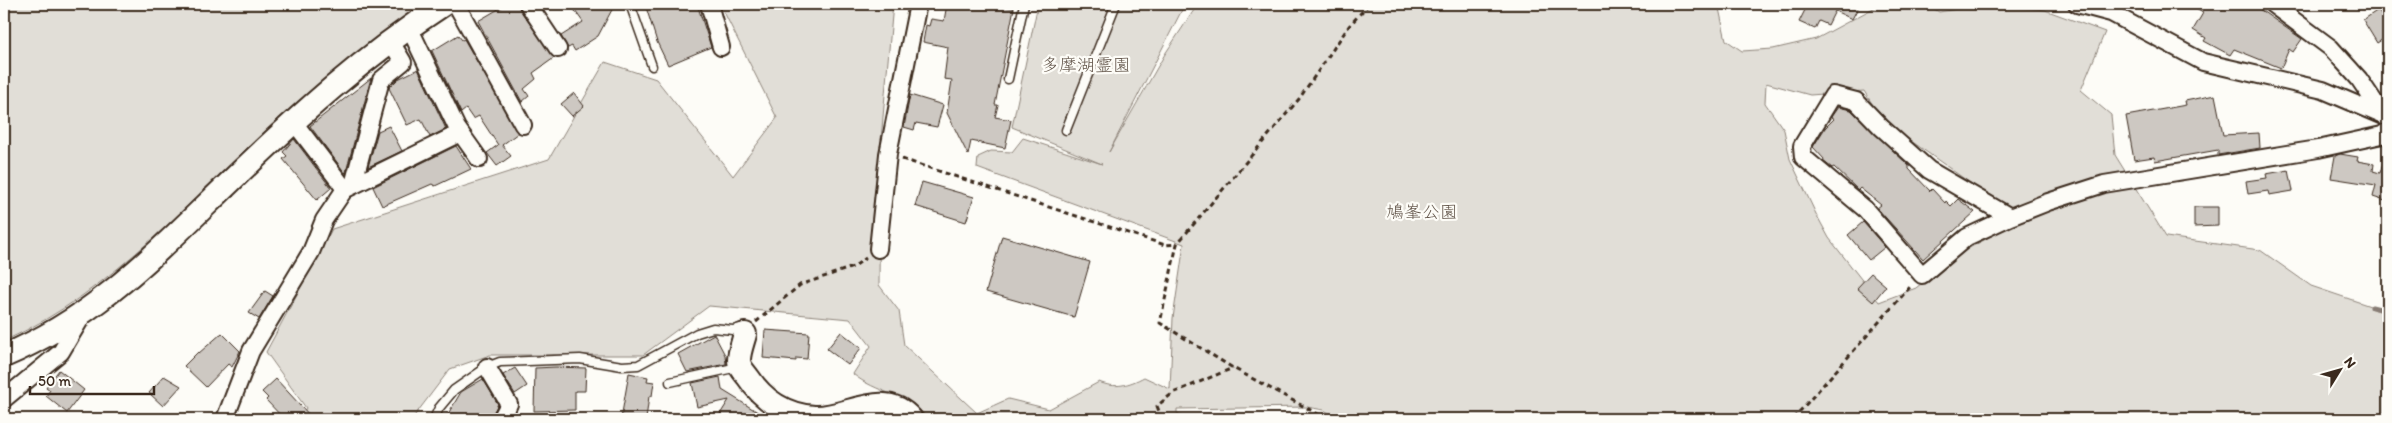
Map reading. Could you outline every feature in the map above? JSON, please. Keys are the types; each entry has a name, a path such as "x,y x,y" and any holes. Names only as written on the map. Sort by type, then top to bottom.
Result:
{"street":[{"path":"4,356 51,332 85,311 124,283 293,121 390,40 444,4"},
{"path":"456,4 523,125"},
{"path":"528,4 558,49"},
{"path":"710,4 721,47"},
{"path":"878,249 888,154 918,4"},
{"path":"2077,4 2118,8 2203,62 2323,90 2387,123"},
{"path":"2272,4 2331,48 2359,79 2387,123"},
{"path":"409,26 460,133 479,159"},
{"path":"225,419 251,351 311,252 324,220 349,187 381,80 403,62 390,40"},
{"path":"2010,217 1929,170 1881,127 1856,101 1833,95 1802,146 1803,157 1865,209 1922,275 1967,237 2048,202 2104,184 2318,149 2382,136 2387,123"},
{"path":"293,121 349,187"},
{"path":"349,187 460,133"},
{"path":"4,400 61,352 85,311"},
{"path":"748,330 739,359 740,366 757,392 786,412 815,417 875,404 894,407 911,419"},
{"path":"487,367 510,404 501,419"}],"lane":[{"path":"630,4 652,66"},
{"path":"1008,79 1024,4"},
{"path":"1066,130 1116,4"},
{"path":"434,419 439,408 454,390 487,367 500,362 580,358 622,366 638,365 697,333 713,328 748,330"},
{"path":"670,382 740,366"}],"path":[{"path":"1327,419 1233,368 1160,323 1177,244 1299,99 1349,26 1369,4"},
{"path":"888,154 1165,246 1177,244"},
{"path":"748,330 800,285 853,267 878,249"},
{"path":"1793,419 1922,275"},
{"path":"1162,419 1157,406 1173,393 1233,368"}],"green space":[{"path":"4,4 423,4 352,57 301,99 186,208 118,268 82,296 44,320 4,341"},
{"name":"鳩峯公園","path":"720,4 893,4 880,151 879,285 899,311 904,345 977,413 1008,399 1049,409 1099,382 1116,386 1144,377 1170,389 1173,318 1184,244 977,168 978,157 991,151 1012,152 1023,138 1102,164 1012,127 1038,4 1185,4 1109,152 1165,54 1198,4 1718,4 1726,40 1742,51 1773,49 1816,39 1881,4 1926,4 1939,12 1989,4 2045,10 2105,32 2081,90 2111,115 2115,155 2166,237 2260,250 2311,286 2388,312 2388,419 1339,419 1324,410 1307,407 1177,409 1181,419 928,419 921,411 903,399 872,386 853,374 871,346 850,319 709,306 643,355 490,355 450,369 412,419 299,419 306,408 266,352 332,229 549,159 605,62 656,79 733,176 777,118","holes":["1766,83 1810,95 1864,91 1883,121 2011,212 2016,223 1954,256 1916,288 1879,302 1829,238 1790,159 1784,130 1765,103"]}],"building":[{"path":"507,4 518,4 520,10 554,58 533,73 536,79 524,89 529,96 522,102 478,21"},
{"path":"570,4 615,4 598,36 575,51 572,46 568,48 561,36 583,22"},
{"path":"645,4 697,4 711,47 668,65 657,42"},
{"path":"947,4 992,4 1014,8 995,105 998,105 995,117 1011,120 1005,148 971,141 968,155 947,113 952,80 944,79 948,47 923,42 926,25 929,26 931,19 944,21"},
{"path":"1808,4 1860,4 1852,19 1835,11 1828,25 1819,21 1815,29 1799,22"},
{"path":"2187,4 2252,4 2302,39 2293,52 2289,49 2281,68 2234,49 2230,55 2204,41 2206,38 2193,30 2203,13"},
{"path":"2378,10 2388,26 2388,36 2377,43 2363,20"},
{"path":"458,35 462,40 464,39 518,133 502,145 511,156 497,166 487,153 498,145 479,116 473,119 466,109 461,113 432,51"},
{"path":"418,69 446,129 430,137 421,119 407,125 389,88 398,79"},
{"path":"371,78 346,172 345,173 310,126"},
{"path":"574,93 584,106 572,116 561,104"},
{"path":"910,95 943,105 937,127 916,123 914,130 904,127"},
{"path":"2215,95 2223,135 2259,133 2260,148 2218,155 2218,150 2155,161 2154,157 2134,160 2126,116 2186,105 2185,101"},
{"path":"1838,107 1851,110 1909,166 1909,169 1930,191 1932,189 1945,203 1946,201 1951,206 1958,199 1975,212 1923,259 1877,208 1881,205 1860,188 1858,190 1834,167 1832,168 1823,161 1824,159 1813,147 1825,128 1834,119 1831,117"},
{"path":"389,126 402,151 368,167 378,131"},
{"path":"294,139 331,188 317,200 283,159 287,156 283,152"},
{"path":"456,146 471,169 435,186 432,184 382,206 373,187"},
{"path":"2340,154 2358,157 2357,161 2374,164 2373,171 2380,173 2385,156 2388,156 2388,202 2373,197 2376,185 2331,178 2335,156"},
{"path":"2289,170 2293,191 2269,195 2268,191 2248,194 2246,181 2267,178 2266,174"},
{"path":"922,182 974,197 966,222 915,206"},
{"path":"2194,207 2218,207 2218,226 2194,227"},
{"path":"1863,222 1885,247 1869,260 1848,235"},
{"path":"1002,236 1090,262 1074,317 986,292"},
{"path":"1871,273 1886,286 1873,302 1857,288"},
{"path":"265,291 273,296 259,319 249,313"},
{"path":"765,330 809,333 807,359 796,358 796,361 763,358"},
{"path":"841,332 861,348 848,365 827,349"},
{"path":"222,333 240,351 232,367 228,364 206,387 184,366"},
{"path":"714,334 725,355 726,364 687,372 678,354"},
{"path":"515,368 527,386 515,394 503,375"},
{"path":"535,368 586,368 585,391 575,391 575,410 534,411"},
{"path":"59,370 84,390 67,413 46,396 50,390 46,387"},
{"path":"629,373 648,377 647,381 654,382 652,396 649,396 646,419 621,419"},
{"path":"164,376 181,386 163,406 149,393"},
{"path":"720,377 722,390 769,419 717,419 729,400 697,407 692,383"},
{"path":"276,379 313,419 284,419 266,400 268,398 262,392"},
{"path":"483,379 498,404 493,413 483,419 445,419 461,392"}],"waterway":[{"path":"2372,307 2388,311"}],"park label":[{"name":"多摩湖霊園","path":"1086,65"}]}
